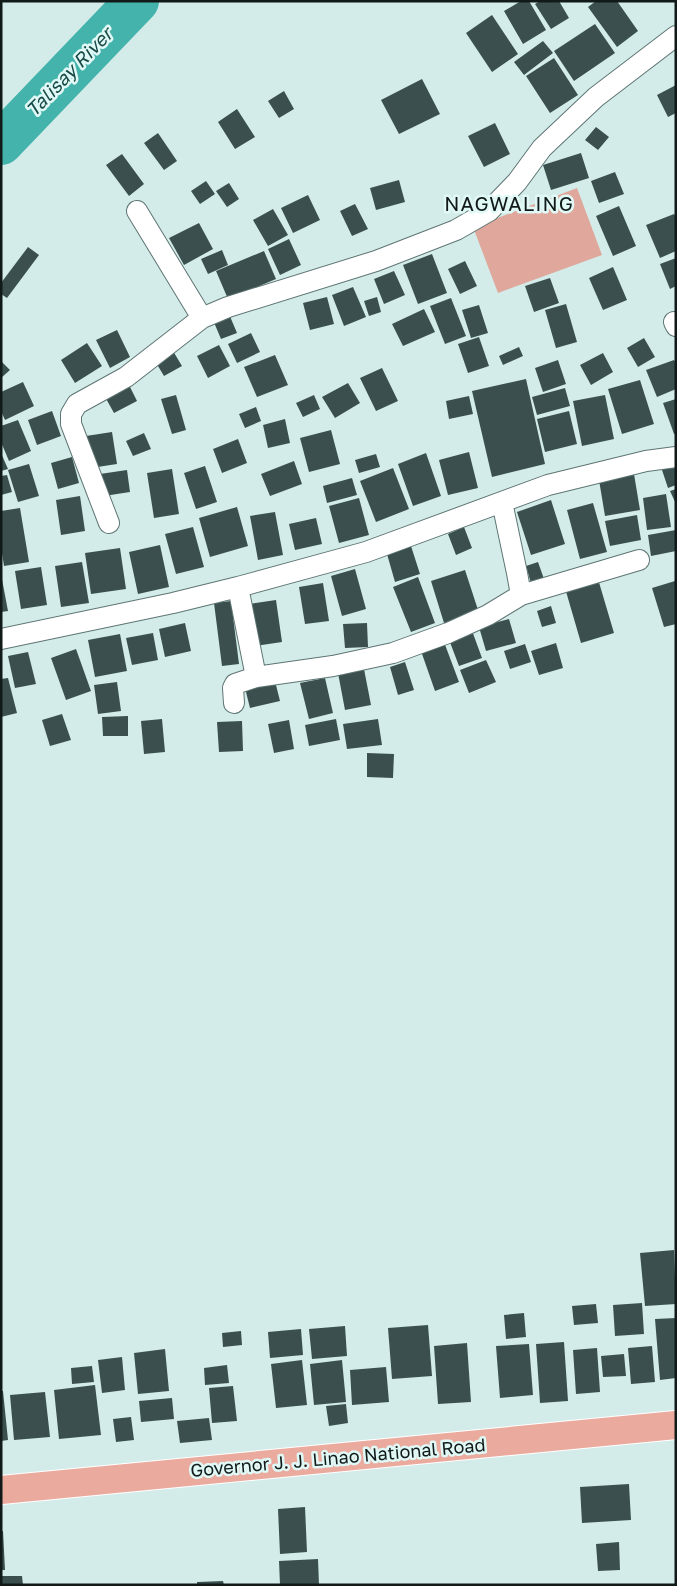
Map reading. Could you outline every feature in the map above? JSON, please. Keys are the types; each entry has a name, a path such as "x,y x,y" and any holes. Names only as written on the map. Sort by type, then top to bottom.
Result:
{"main road":[{"name":"Governor J. J. Linao National Road","path":"1,1490 676,1425"}],"street":[{"path":"110,523 71,424 71,414 77,404 126,377 202,318 228,306 376,261 456,230 489,211 517,182 542,148 596,97 676,36"},
{"path":"137,211 202,318"},
{"path":"1,639 173,603 238,587 366,552 548,485 646,461 676,457"},
{"path":"502,502 521,595"},
{"path":"234,703 233,688 235,684 256,677 333,666 393,653 448,633 488,615 521,595 639,560"},
{"path":"238,587 256,677"}],"shaded area":[{"path":"577,188 602,255 498,293 473,227"}],"building":[{"path":"521,1 529,1 546,30 523,44 504,11"},
{"path":"540,1 559,1 569,18 551,29 535,4"},
{"path":"596,1 617,1 638,31 617,47 588,7"},
{"path":"492,15 518,54 492,72 466,33"},
{"path":"595,24 615,53 574,81 554,51"},
{"path":"543,41 553,53 524,75 514,62"},
{"path":"554,58 578,95 550,113 526,76"},
{"path":"422,79 440,114 399,134 381,100"},
{"path":"676,85 676,113 668,117 657,95"},
{"path":"284,91 294,109 279,118 268,101"},
{"path":"237,109 255,137 235,149 218,122"},
{"path":"495,123 510,154 484,167 468,136"},
{"path":"596,127 609,137 598,150 585,140"},
{"path":"158,133 177,161 164,170 144,143"},
{"path":"581,153 589,178 551,190 543,165"},
{"path":"122,154 144,184 129,196 106,165"},
{"path":"615,172 624,194 599,203 591,181"},
{"path":"399,180 405,202 376,210 370,188"},
{"path":"206,181 215,194 200,204 191,191"},
{"path":"229,183 239,199 227,207 216,191"},
{"path":"308,195 320,220 293,233 281,208"},
{"path":"355,204 368,229 352,236 340,211"},
{"path":"619,206 636,246 613,256 596,216"},
{"path":"273,209 288,235 268,246 253,220"},
{"path":"674,214 676,217 676,251 660,258 646,225"},
{"path":"199,223 213,249 184,265 169,238"},
{"path":"289,239 301,265 280,275 268,249"},
{"path":"28,247 39,255 7,298 1,294 1,283"},
{"path":"222,250 228,265 208,274 201,259"},
{"path":"264,251 276,279 228,299 216,271"},
{"path":"432,254 447,293 418,304 403,265"},
{"path":"676,258 676,286 670,289 660,264"},
{"path":"465,261 477,286 460,294 448,269"},
{"path":"613,267 627,300 603,310 589,278"},
{"path":"394,271 405,295 384,304 374,279"},
{"path":"550,278 559,303 534,312 525,286"},
{"path":"353,287 366,317 344,326 332,295"},
{"path":"327,297 334,324 310,330 303,303"},
{"path":"377,297 381,312 369,316 364,301"},
{"path":"451,298 466,336 445,344 430,306"},
{"path":"566,304 577,342 556,348 545,310"},
{"path":"479,305 488,333 471,338 462,310"},
{"path":"424,309 435,332 403,346 392,324"},
{"path":"229,314 237,333 221,339 213,320"},
{"path":"117,330 130,357 110,368 96,340"},
{"path":"251,333 260,352 237,363 228,344"},
{"path":"479,337 489,366 468,373 458,344"},
{"path":"644,338 655,357 638,367 627,348"},
{"path":"87,343 102,366 75,383 61,360"},
{"path":"219,345 230,366 208,378 197,356"},
{"path":"519,347 523,356 503,365 499,356"},
{"path":"173,351 182,366 164,376 155,361"},
{"path":"603,353 613,372 591,385 580,365"},
{"path":"275,355 288,385 257,397 244,367"},
{"path":"558,360 566,384 543,392 535,368"},
{"path":"674,360 676,363 676,389 657,397 646,370"},
{"path":"1,361 10,370 1,378"},
{"path":"382,368 398,401 376,411 360,378"},
{"path":"526,379 545,464 492,477 472,391"},
{"path":"640,380 654,424 622,434 608,389"},
{"path":"23,382 34,406 5,420 1,411 1,392"},
{"path":"128,383 137,401 114,413 104,395"},
{"path":"348,383 360,403 335,418 322,397"},
{"path":"565,388 570,406 537,415 532,397"},
{"path":"176,395 186,430 172,434 161,399"},
{"path":"314,395 320,409 303,417 296,403"},
{"path":"605,395 614,439 582,446 573,401"},
{"path":"469,396 473,414 449,419 446,401"},
{"path":"676,399 676,434 674,434 663,403"},
{"path":"256,407 261,421 245,428 239,414"},
{"path":"52,411 61,436 37,445 28,420"},
{"path":"569,411 577,444 545,452 537,419"},
{"path":"285,419 290,443 268,448 263,425"},
{"path":"18,420 31,451 9,461 1,442 1,426"},
{"path":"331,430 340,464 309,472 300,438"},
{"path":"112,432 117,464 91,468 86,436"},
{"path":"144,433 151,449 133,456 126,441"},
{"path":"238,439 247,463 222,473 213,449"},
{"path":"469,452 478,488 448,495 439,460"},
{"path":"1,453 8,469 1,471"},
{"path":"426,453 441,496 413,506 398,464"},
{"path":"376,454 380,467 359,473 355,460"},
{"path":"72,457 79,483 58,489 51,463"},
{"path":"294,461 302,484 270,496 261,474"},
{"path":"29,464 39,496 18,502 8,470"},
{"path":"676,465 676,485 668,488 662,470"},
{"path":"205,466 217,502 196,509 184,473"},
{"path":"393,468 409,509 376,522 360,481"},
{"path":"172,469 179,514 154,518 147,473"},
{"path":"127,470 130,492 104,496 100,474"},
{"path":"634,474 640,510 605,516 599,480"},
{"path":"7,475 12,492 1,495 1,476"},
{"path":"352,478 357,495 327,503 323,486"},
{"path":"676,489 676,504 670,491"},
{"path":"666,494 671,527 647,530 643,498"},
{"path":"80,496 85,531 61,535 56,500"},
{"path":"359,498 369,535 339,543 329,506"},
{"path":"551,500 565,544 531,555 517,512"},
{"path":"593,503 607,552 580,559 567,510"},
{"path":"237,507 248,546 210,557 199,518"},
{"path":"20,508 29,562 4,566 1,547 1,511"},
{"path":"275,512 283,555 258,560 250,516"},
{"path":"637,515 641,540 610,546 605,521"},
{"path":"316,518 322,544 295,550 289,524"},
{"path":"193,527 204,567 176,574 165,534"},
{"path":"464,527 472,548 456,555 448,534"},
{"path":"676,530 676,551 651,556 648,535"},
{"path":"160,545 169,587 138,594 129,552"},
{"path":"411,546 420,574 395,582 387,554"},
{"path":"120,548 126,589 91,594 85,553"},
{"path":"82,562 89,603 61,607 55,566"},
{"path":"538,562 544,579 531,583 526,566"},
{"path":"41,567 47,605 21,609 15,571"},
{"path":"355,569 366,609 342,616 331,576"},
{"path":"465,570 479,613 444,623 431,581"},
{"path":"1,574 8,611 1,612"},
{"path":"418,577 435,623 411,632 393,587"},
{"path":"598,579 614,633 581,643 565,588"},
{"path":"675,581 676,624 664,627 652,588"},
{"path":"323,583 329,621 305,624 299,587"},
{"path":"276,600 282,642 255,646 249,604"},
{"path":"231,601 239,664 222,666 214,603"},
{"path":"551,606 556,623 542,627 537,611"},
{"path":"509,619 516,643 486,651 479,627"},
{"path":"185,623 191,651 165,657 159,629"},
{"path":"367,623 368,647 345,648 343,624"},
{"path":"471,628 482,658 459,666 448,637"},
{"path":"153,633 158,660 132,665 126,638"},
{"path":"120,634 127,671 95,677 88,640"},
{"path":"444,642 459,682 435,691 421,651"},
{"path":"556,643 563,668 539,675 531,651"},
{"path":"525,644 531,662 510,669 504,651"},
{"path":"76,649 91,691 66,700 51,658"},
{"path":"28,652 36,684 15,688 8,656"},
{"path":"486,660 496,682 469,693 460,670"},
{"path":"405,662 414,690 398,695 390,667"},
{"path":"364,669 371,705 345,710 338,673"},
{"path":"274,677 280,701 250,708 244,684"},
{"path":"8,678 17,713 1,717 1,679"},
{"path":"325,678 333,713 309,719 300,683"},
{"path":"117,682 121,711 98,714 94,685"},
{"path":"62,714 71,740 50,746 42,720"},
{"path":"128,716 128,736 103,736 102,717"},
{"path":"162,719 165,752 144,754 141,721"},
{"path":"336,719 340,740 309,746 305,725"},
{"path":"378,719 382,745 347,749 343,724"},
{"path":"289,720 294,749 274,753 268,724"},
{"path":"242,721 243,751 219,752 217,722"},
{"path":"367,753 394,754 393,778 367,777"},
{"path":"674,1250 676,1304 645,1306 640,1253"},
{"path":"642,1303 644,1334 615,1336 613,1305"},
{"path":"596,1304 598,1323 574,1325 572,1306"},
{"path":"524,1313 526,1337 506,1339 504,1315"},
{"path":"676,1318 676,1378 660,1380 655,1319"},
{"path":"428,1325 432,1376 392,1379 388,1328"},
{"path":"345,1326 347,1356 312,1359 309,1329"},
{"path":"301,1329 303,1355 270,1358 268,1332"},
{"path":"241,1331 242,1345 223,1347 222,1333"},
{"path":"564,1342 568,1401 540,1403 536,1344"},
{"path":"467,1343 471,1402 438,1404 434,1346"},
{"path":"529,1344 533,1395 500,1398 496,1346"},
{"path":"652,1346 655,1382 631,1384 628,1348"},
{"path":"597,1348 600,1392 576,1394 573,1350"},
{"path":"165,1349 169,1391 138,1394 134,1353"},
{"path":"624,1354 626,1376 603,1377 601,1356"},
{"path":"122,1357 125,1390 102,1393 98,1360"},
{"path":"302,1360 307,1405 276,1408 271,1364"},
{"path":"342,1360 346,1402 314,1405 310,1364"},
{"path":"227,1365 229,1383 205,1385 204,1368"},
{"path":"92,1366 94,1382 72,1384 71,1368"},
{"path":"386,1367 389,1402 352,1405 350,1370"},
{"path":"95,1385 101,1435 59,1439 54,1390"},
{"path":"233,1386 237,1421 212,1423 209,1388"},
{"path":"1,1391 3,1391 8,1440 1,1441"},
{"path":"45,1392 50,1437 14,1440 10,1395"},
{"path":"172,1398 174,1419 141,1422 139,1401"},
{"path":"346,1404 348,1423 329,1426 326,1406"},
{"path":"131,1417 134,1440 116,1442 113,1419"},
{"path":"209,1418 212,1440 180,1443 177,1421"},
{"path":"629,1484 631,1520 582,1523 580,1487"},
{"path":"305,1507 307,1552 280,1554 278,1509"},
{"path":"1,1531 3,1531 5,1570 1,1570"},
{"path":"619,1542 620,1570 598,1571 596,1544"},
{"path":"318,1559 319,1585 280,1585 279,1561"},
{"path":"1,1576 22,1576 23,1585 1,1585"},
{"path":"223,1581 224,1585 197,1585 197,1582"}],"waterway":[{"name":"Talisay River","path":"1,143 137,1"}],"district":[{"name":"NAGWALING","path":"509,204"}]}
